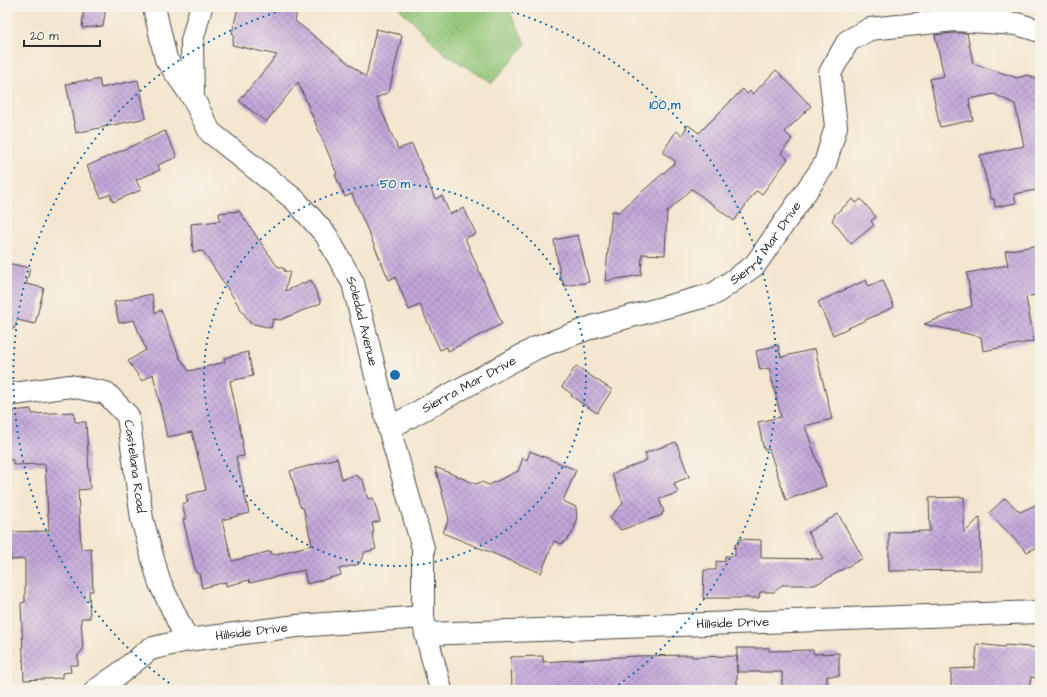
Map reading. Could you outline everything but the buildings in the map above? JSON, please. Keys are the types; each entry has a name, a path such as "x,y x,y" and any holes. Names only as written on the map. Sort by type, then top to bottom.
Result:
{"street":[{"path":"154,7 166,59 192,98"},
{"name":"Soledad Avenue","path":"201,7 192,41 192,98 210,132 295,200 326,234 353,283 389,428 423,548 424,625 441,690"},
{"name":"Sierra Mar Drive","path":"389,428 536,348 595,326 714,294 755,265 825,164 836,127 830,72 848,41 870,29 954,20 1017,24 1040,31"},
{"name":"Castellana Road","path":"7,395 70,386 106,394 128,416 142,519 159,581 187,640"},
{"name":"Hillside Drive","path":"96,690 150,649 187,640 298,626 424,625 1040,612"}],"green space":[{"path":"398,7 507,7 526,44 492,83 444,53"}]}
